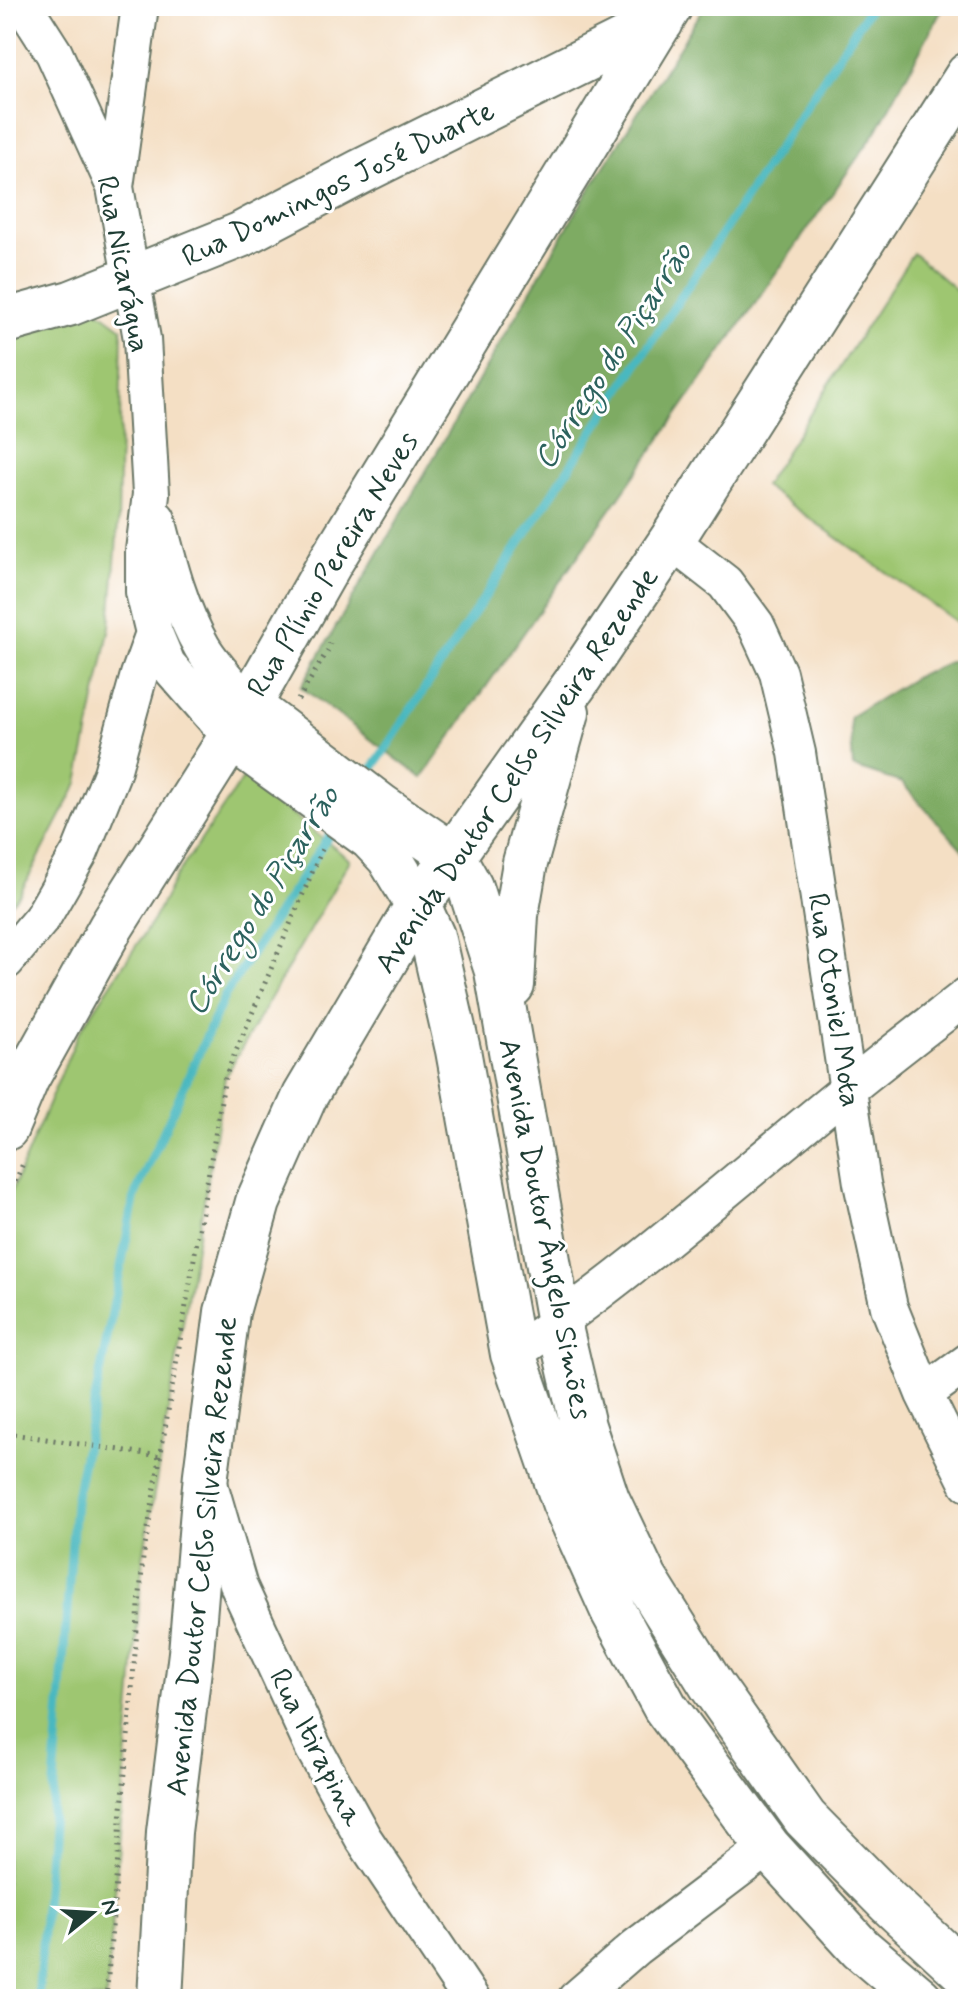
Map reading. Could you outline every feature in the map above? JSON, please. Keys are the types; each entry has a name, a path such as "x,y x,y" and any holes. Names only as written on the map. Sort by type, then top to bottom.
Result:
{"main road":[{"name":"Rua Domingos José Duarte","path":"6,321 71,303 240,235 666,14"},
{"name":"Rua Plínio Pereira Neves","path":"6,1128 27,1078 111,927 666,14"},
{"name":"Avenida Doutor Celso Silveira Rezende","path":"160,1999 169,1832 191,1653 206,1474 227,1312 258,1202 305,1096 418,905 575,684 671,541 968,75"},
{"path":"511,1051 516,915 525,863 575,684"},
{"name":"Avenida Doutor Ângelo Simões","path":"239,721 359,809 452,855 470,887 497,971 559,1323 583,1426 607,1499 645,1579 712,1686 805,1818 888,1902 968,1976"},
{"name":"Avenida Doutor Ângelo Simões","path":"359,809 418,905 432,936 448,996 513,1354 564,1502 613,1611 665,1707 768,1847 861,1949 920,1999"}],"street":[{"name":"Rua Nicarágua","path":"24,6 54,53 115,187 142,339 151,494 144,551 144,592 154,633 167,664 239,721"},
{"path":"115,187 140,6"},
{"name":"Rua Nicarágua","path":"151,494 170,569 187,617 239,721"},
{"name":"Rua Otoniel Mota","path":"671,541 725,583 756,625 778,673 797,753 862,1183 889,1307 924,1394 968,1483"},
{"path":"6,961 42,918 80,852 112,773 154,633"},
{"path":"513,1354 559,1323 716,1200 848,1089 968,995"},
{"path":"924,1394 968,1362"},
{"name":"Rua Itirapina","path":"206,1474 239,1587 313,1747 363,1838 471,1999"},
{"path":"576,1999 636,1947 768,1847"}],"path":[{"path":"6,1433 160,1456"}],"green space":[{"path":"705,6 944,6 877,130 422,778 301,687 583,200"},
{"path":"913,253 968,300 968,630 764,486"},
{"path":"96,309 122,328 118,524 110,626 78,783 20,894 6,908 6,331"},
{"path":"958,658 968,661 968,856 902,783 853,767 850,717 914,678"},
{"path":"244,777 350,860 225,1077 143,1558 106,1999 6,1999 6,1204 78,1034 153,920 175,878"}],"waterway":[{"name":"Córrego do Piçarrão","path":"365,780 871,6"},
{"name":"Córrego do Piçarrão","path":"38,1999 75,1502 135,1195 225,995 335,826"}]}
